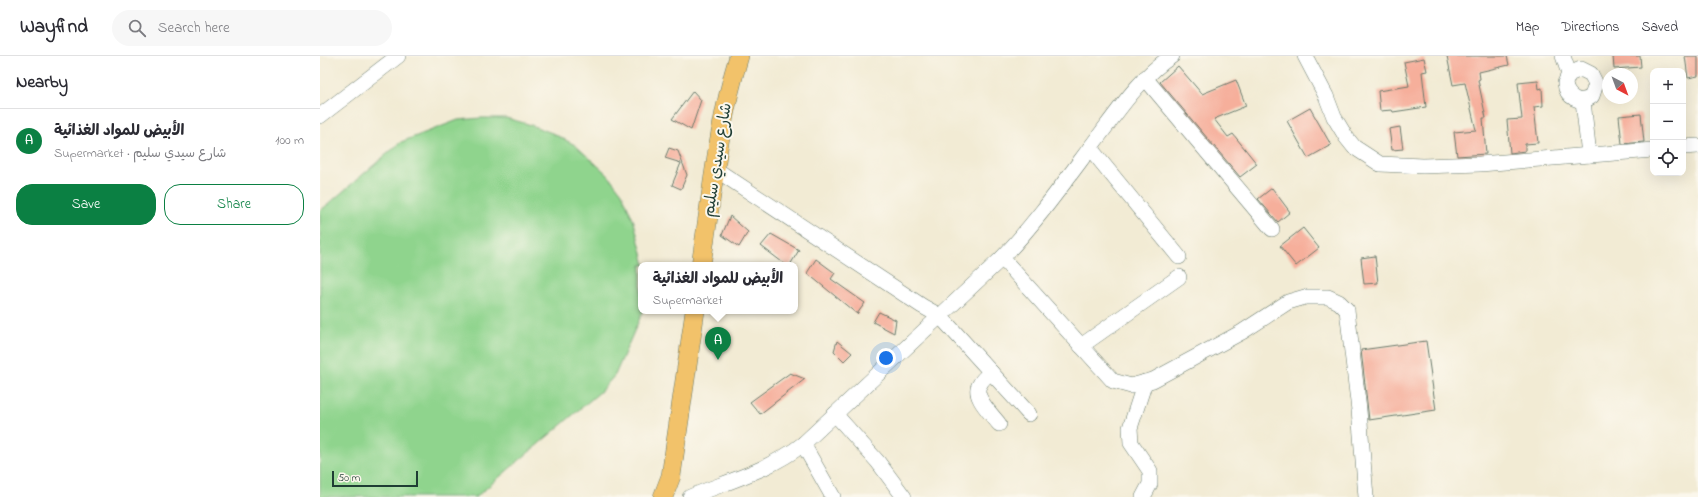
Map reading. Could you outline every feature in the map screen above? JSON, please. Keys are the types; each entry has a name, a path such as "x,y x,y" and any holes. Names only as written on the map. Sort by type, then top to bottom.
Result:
{"main road":[{"name":"شارع سيدي سليم","path":"701,262 715,169 731,82 739,56"},
{"path":"663,497 671,476 695,314"}],"street":[{"path":"320,116 398,56"},
{"path":"690,497 788,456 803,444 1002,258 1022,237 1145,78 1162,62 1172,56"},
{"path":"1305,56 1326,96 1334,117 1346,137 1354,147 1380,164 1423,166 1480,164 1650,150"},
{"path":"1563,56 1569,74 1565,83 1567,91 1574,99 1583,101 1587,100 1594,93 1596,86 1594,78 1588,72 1581,69 1569,74"},
{"path":"1145,78 1272,229"},
{"path":"1583,101 1589,155"},
{"path":"1686,147 1698,146"},
{"path":"1090,148 1179,257"},
{"path":"715,169 922,306 940,316 1029,414"},
{"path":"1002,258 1113,381 1131,386 1165,374 1242,332 1288,302 1305,297 1328,297 1339,302 1347,310 1359,410 1366,497"},
{"path":"1081,346 1179,278"},
{"path":"991,372 979,384 977,391 979,398 1000,424"},
{"path":"1143,497 1150,484 1150,471 1131,444 1130,428 1145,382"},
{"path":"835,414 878,462 904,497"},
{"path":"803,444 833,497"}],"green space":[{"path":"506,118 528,124 552,133 575,145 608,175 622,193 634,222 644,262 638,262 638,314 642,314 615,375 600,392 476,497 320,497 320,211 401,142 458,120"}],"building":[{"path":"1447,56 1507,56 1509,65 1479,72 1480,79 1478,80 1486,118 1483,118 1486,154 1457,156 1454,132 1476,130 1465,83 1453,85"},
{"path":"1613,56 1640,56 1641,67 1614,68"},
{"path":"1685,56 1698,56 1698,76 1688,78"},
{"path":"1424,58 1427,71 1422,72 1426,107 1393,112 1392,110 1380,111 1378,91 1409,86 1404,62"},
{"path":"1178,66 1202,94 1236,80 1246,106 1214,119 1228,137 1233,134 1257,164 1240,177 1160,82"},
{"path":"1538,81 1539,89 1542,88 1543,106 1534,107 1538,143 1525,144 1525,151 1510,153 1507,120 1522,119 1518,83"},
{"path":"693,91 701,100 691,130 672,119"},
{"path":"1310,108 1331,145 1308,158 1287,121"},
{"path":"1641,114 1644,142 1622,144 1619,116"},
{"path":"1400,127 1403,149 1392,150 1389,129"},
{"path":"669,148 678,151 687,175 681,189 672,185 681,163 665,158"},
{"path":"1272,188 1290,212 1278,222 1258,199"},
{"path":"730,216 748,232 739,247 722,235"},
{"path":"1303,228 1319,248 1296,266 1280,246"},
{"path":"771,234 799,250 792,262 782,262 761,246"},
{"path":"1375,256 1378,283 1364,284 1361,258"},
{"path":"816,259 835,273 831,279 865,303 857,314 807,273"},
{"path":"879,312 896,320 894,333 873,322"},
{"path":"837,341 852,353 844,361 834,351"},
{"path":"1426,341 1436,410 1369,420 1361,350"},
{"path":"790,373 805,379 760,414 750,402"}],"place":[{"name":"الأبيض للمواد الغذائية","path":"718,360"}]}
